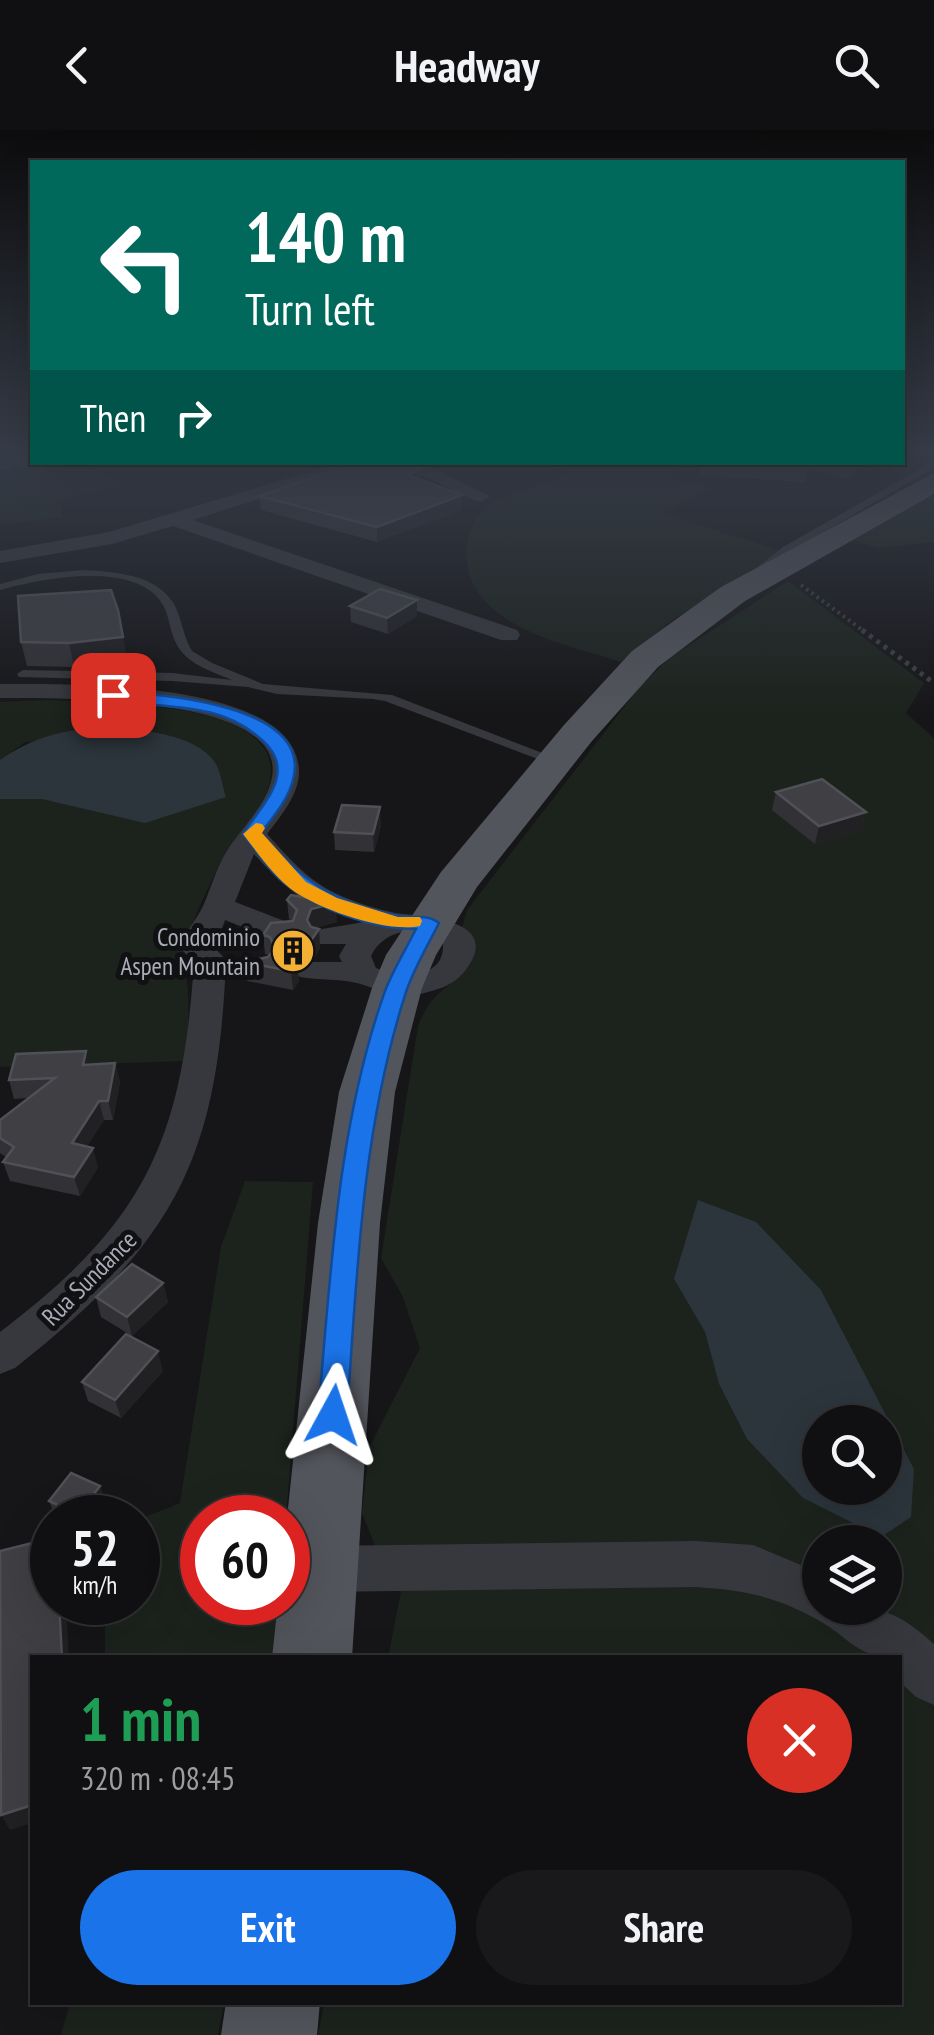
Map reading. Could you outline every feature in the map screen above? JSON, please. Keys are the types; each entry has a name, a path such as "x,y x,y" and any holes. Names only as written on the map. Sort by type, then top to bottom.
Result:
{"main road":[{"path":"312,1655 348,1223 392,948 457,882 644,659 733,594 824,539"},
{"path":"269,2035 273,2005"}],"street":[{"path":"0,557 107,539"},
{"path":"230,539 509,635"},
{"path":"0,691 156,697 238,715 281,748 286,766 284,781 226,880 219,907 281,931"},
{"path":"252,834 299,886 330,902 392,948"},
{"name":"Rua Sundance","path":"0,1356 99,1274 139,1229 162,1190 180,1150 204,1068 226,962 199,951 198,938 219,907"},
{"path":"327,937 392,948"},
{"path":"307,969 392,948"},
{"path":"320,1569 696,1564 752,1568 802,1589"},
{"path":"867,1625 900,1647 934,1678"}],"lane":[{"path":"733,594 806,539"},
{"path":"0,587 39,576 81,573 138,582 164,598 189,655 194,678"},
{"path":"189,655 254,686"},
{"path":"24,674 194,678 362,692 388,698 556,761"}],"path":[{"path":"781,568 934,684"}],"shaded area":[{"path":"468,539 744,539 786,552 672,620 621,662 545,638 497,612 480,595 469,573"},
{"path":"934,539 934,542 878,548 853,540"},
{"path":"788,581 924,683 906,713 934,738 934,1665 885,1625 902,1625 902,1525 886,1525 896,1505 902,1505 902,1493 914,1469 902,1446 902,1405 881,1405 821,1290 674,1279 705,1332 719,1384 747,1439 802,1497 802,1505 817,1505 858,1525 802,1525 802,1585 378,1553 362,1513 369,1448 420,1348 403,1297 381,1258 418,1026 430,1003 470,963 462,928 467,910 641,685 671,657"},
{"path":"48,700 160,707 202,714 239,727 263,747 271,775 256,813 228,849 184,947 188,1001 186,1061 0,1067 0,799 42,799 73,805 226,797 215,763 171,737 25,742 0,760 0,702"},
{"path":"97,727 163,734 196,746 217,766 226,797 145,823 42,799 0,799 0,760 46,737"},
{"path":"245,1181 313,1182 288,1495 181,1495 221,1247"},
{"path":"698,1200 756,1222 821,1290 881,1405 802,1405 802,1497 747,1439 719,1384 705,1332 674,1279"},
{"path":"902,1446 914,1469 911,1517 899,1525 857,1525 817,1505 902,1505"},
{"path":"180,1503 180,1625 277,1625 273,1655 105,1655 105,1625 160,1625 160,1511"},
{"path":"403,1581 754,1583 802,1609 802,1625 832,1625 888,1655 389,1655"},
{"path":"902,1666 934,1702 934,2035 318,2035 324,2005 902,2005"},
{"path":"69,2005 224,2005 218,2035 61,2035"}],"building":[{"path":"380,589 417,600 387,618 350,606"},
{"path":"111,590 123,637 69,643 21,642 18,596"},
{"path":"822,779 866,812 819,826 776,792"},
{"path":"342,805 380,807 373,834 334,832"},
{"path":"291,895 336,903 311,909 307,920 311,927 319,929 312,939 294,939 286,948 297,962 291,971 244,962 268,957 275,948 270,937 263,935 271,923 293,921 297,910 287,900"},
{"path":"86,1051 83,1065 115,1063 108,1101 99,1101 72,1143 93,1148 74,1177 3,1162 14,1147 0,1138 0,1120 55,1078 9,1080 16,1054"},
{"path":"132,1264 163,1283 127,1317 96,1297"},
{"path":"126,1334 158,1351 115,1400 82,1382"},
{"path":"71,1473 100,1486 93,1495 54,1495"},
{"path":"30,1544 30,1625 60,1625 62,1655 30,1655 30,1806 1,1815 0,1551"}],"slow traffic":[{"path":"256,828 252,834 299,886 330,902 397,923 413,921"}],"place":[{"name":"Condominio Aspen Mountain","path":"293,951"}],"route":[{"path":"113,695 211,706 238,715 258,728 281,748 286,766 274,802 252,834 288,876 330,902 397,923 429,923 396,988 367,1092 348,1223 333,1415"}]}
